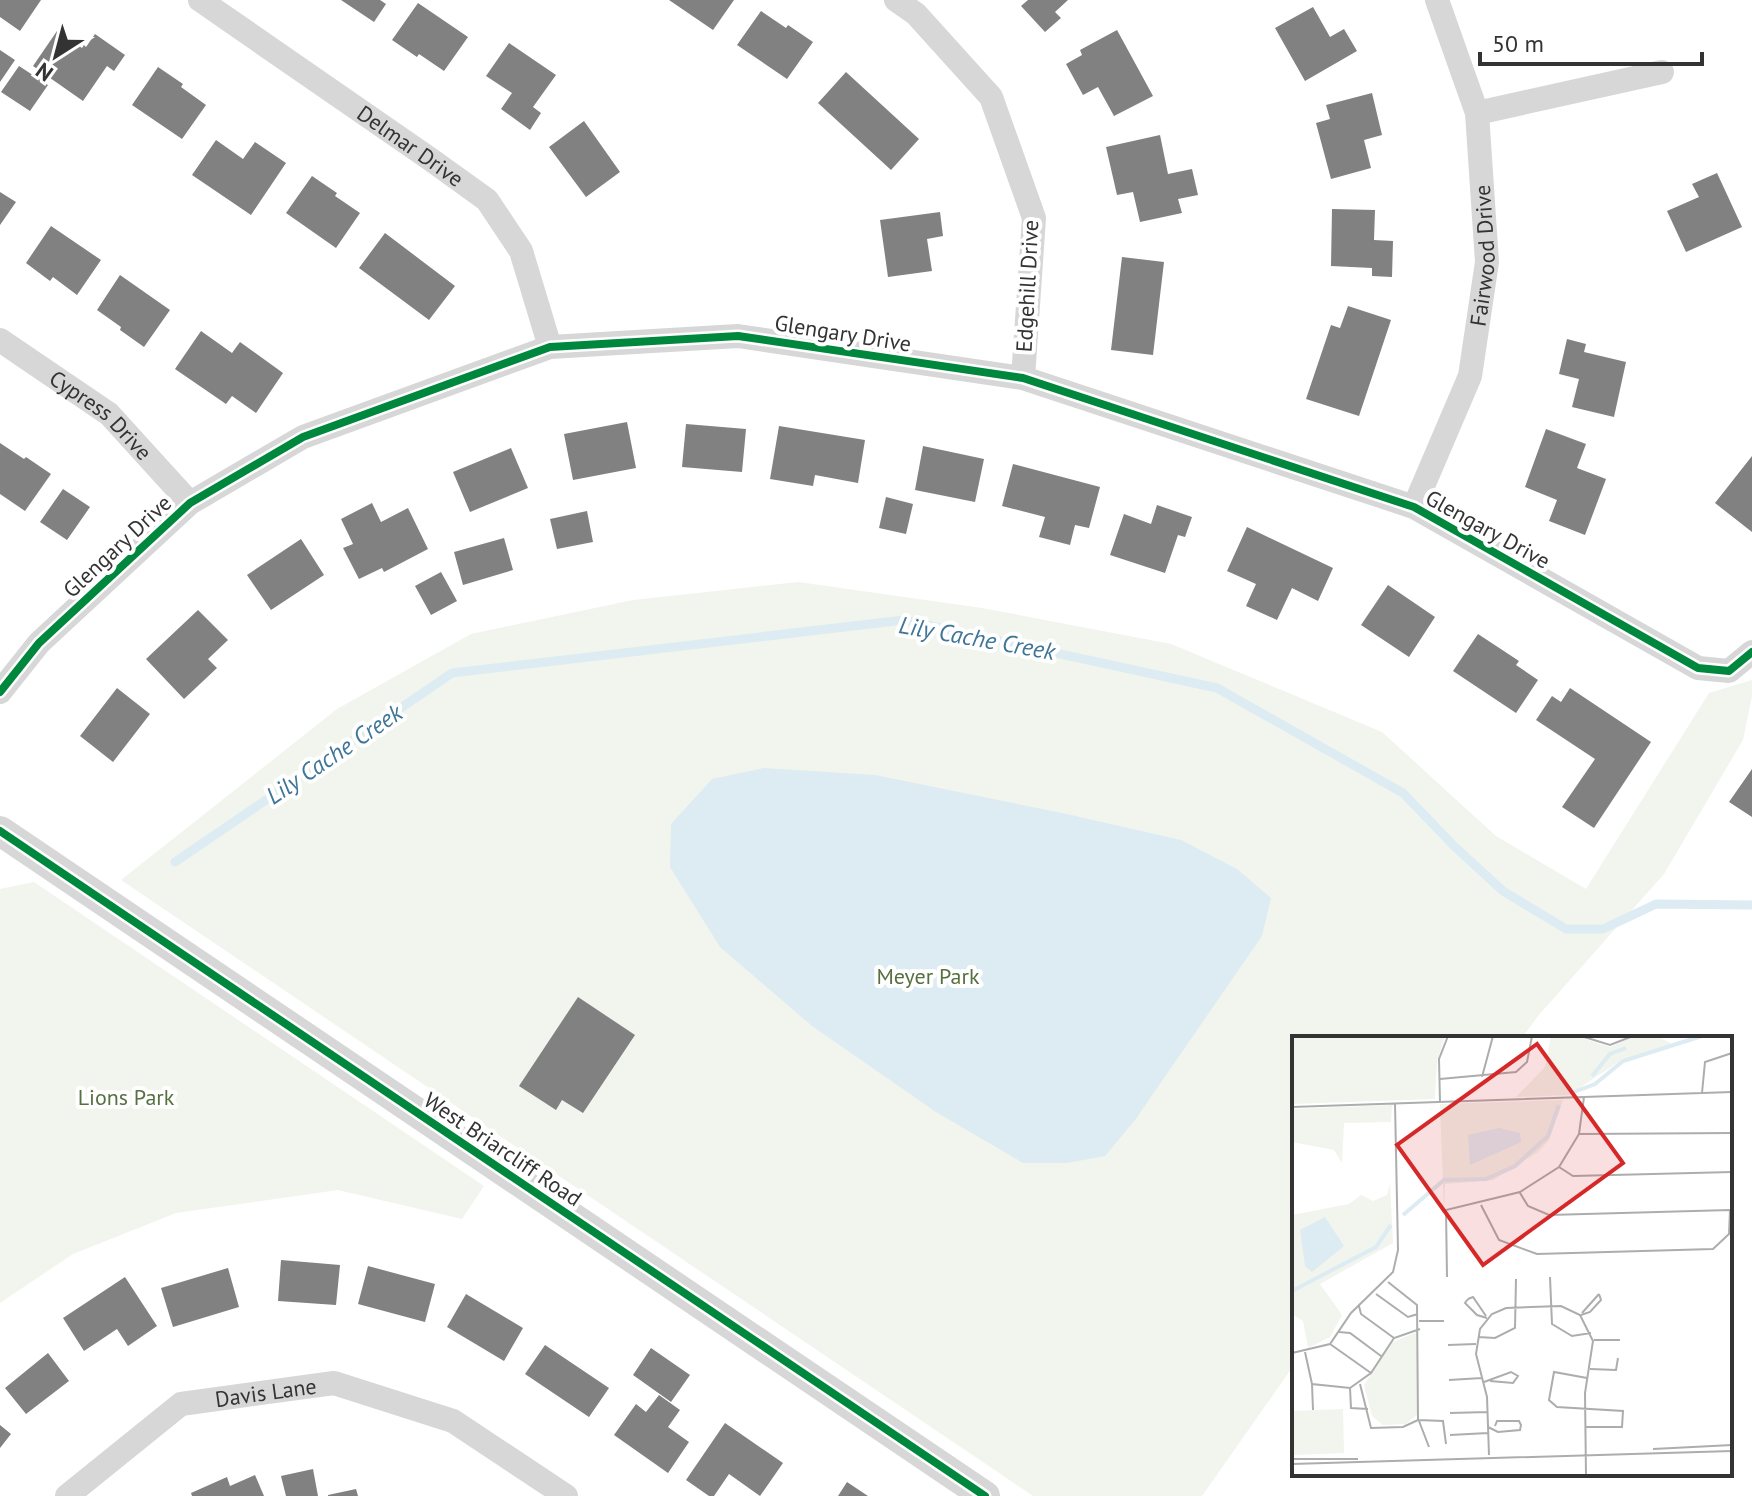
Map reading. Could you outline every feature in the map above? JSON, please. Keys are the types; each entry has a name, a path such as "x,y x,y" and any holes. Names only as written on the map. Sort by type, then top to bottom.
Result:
{"street":[{"name":"Delmar Drive","path":"200,0 487,200 521,251 550,347"},
{"name":"Edgehill Drive","path":"896,0 916,14 991,97 1034,218 1023,378"},
{"name":"Fairwood Drive","path":"1414,507 1470,376 1487,262 1477,113 1437,0"},
{"path":"1477,113 1662,72"},
{"name":"Glengary Drive","path":"0,692 39,643 190,503 303,437 550,347 738,336 1023,378 1414,507 1698,668 1729,671 1752,652"},
{"name":"Cypress Drive","path":"0,340 109,414 190,503"},
{"name":"West Briarcliff Road","path":"0,831 985,1496"},
{"name":"Davis Lane","path":"67,1496 181,1404 334,1383 453,1421 566,1496"}],"green space":[{"name":"Meyer Park","path":"798,582 982,608 1171,644 1382,732 1496,836 1586,889 1709,693 1752,680 1752,696 1743,740 1664,874 1523,1036 1292,1036 1292,1368 1202,1496 1033,1496 121,880 337,709 471,634 633,600"},
{"name":"Lions Park","path":"34,882 484,1186 462,1219 338,1190 176,1213 73,1254 0,1303 0,889"}],"shaded area":[{"path":"764,768 875,775 1181,840 1237,869 1271,898 1262,936 1135,1120 1105,1156 1067,1163 1023,1163 936,1112 812,1026 720,947 670,867 671,824 712,779"}],"building":[{"path":"0,0 41,0 20,31 0,17"},
{"path":"341,0 380,0 386,4 374,22"},
{"path":"669,0 734,0 713,30"},
{"path":"1028,0 1068,0 1055,12 1061,18 1045,32 1021,6"},
{"path":"418,3 468,37 444,71 392,40"},
{"path":"1313,7 1330,37 1344,29 1357,51 1305,81 1275,28"},
{"path":"761,11 813,42 787,79 737,45"},
{"path":"1117,30 1153,96 1114,116 1098,87 1083,95 1066,64 1082,55 1080,50"},
{"path":"57,31 82,48 95,34 125,55 114,71 107,66 83,101 33,66"},
{"path":"509,43 556,75 533,107 541,113 530,130 501,109 512,93 486,76"},
{"path":"0,50 15,60 0,82"},
{"path":"19,66 48,85 30,111 1,92"},
{"path":"158,67 206,105 182,139 132,105"},
{"path":"846,72 919,139 891,170 818,103"},
{"path":"1372,93 1382,135 1364,140 1371,168 1331,179 1316,123 1330,119 1326,105"},
{"path":"584,121 620,172 586,197 549,147"},
{"path":"1160,135 1168,174 1192,169 1198,195 1178,199 1182,213 1140,222 1133,192 1117,195 1106,147"},
{"path":"216,140 243,159 255,142 286,163 251,215 192,175"},
{"path":"1717,173 1742,227 1686,252 1667,211 1699,197 1692,184"},
{"path":"312,176 360,213 336,248 286,213"},
{"path":"0,192 16,202 0,225"},
{"path":"1332,209 1375,210 1374,240 1393,241 1392,277 1372,276 1372,268 1331,266"},
{"path":"940,212 943,236 927,239 932,271 888,277 880,220"},
{"path":"51,226 101,260 77,295 53,277 50,281 26,263"},
{"path":"385,233 455,286 429,320 359,268"},
{"path":"1122,257 1164,262 1153,355 1111,350"},
{"path":"120,275 170,310 144,347 97,310"},
{"path":"1348,306 1391,320 1359,416 1306,399 1331,325 1340,328"},
{"path":"201,331 232,353 240,342 283,373 256,413 232,396 226,404 175,369"},
{"path":"1567,339 1586,344 1584,352 1626,362 1614,417 1572,407 1579,379 1559,374"},
{"path":"627,422 636,468 573,480 564,434"},
{"path":"686,424 746,429 742,472 682,467"},
{"path":"779,426 865,440 858,483 815,475 813,486 770,479"},
{"path":"1546,429 1586,444 1577,468 1606,479 1585,535 1549,521 1557,500 1525,487"},
{"path":"0,443 51,474 25,511 0,494"},
{"path":"923,446 984,459 975,502 915,490"},
{"path":"511,448 528,488 470,512 453,472"},
{"path":"1752,456 1752,532 1715,503"},
{"path":"1013,464 1100,487 1089,528 1075,525 1070,545 1039,537 1045,517 1002,506"},
{"path":"63,489 90,507 67,540 40,522"},
{"path":"886,497 913,504 906,534 879,528"},
{"path":"372,503 381,522 408,508 428,549 384,572 382,568 359,579 343,548 353,544 341,519"},
{"path":"1157,505 1192,517 1185,537 1178,535 1165,573 1110,555 1124,514 1151,524"},
{"path":"587,511 593,542 557,549 550,519"},
{"path":"1247,527 1333,568 1318,601 1292,588 1277,620 1246,606 1256,584 1227,571"},
{"path":"504,538 513,570 463,585 454,552"},
{"path":"301,539 324,575 271,610 247,575"},
{"path":"441,572 457,601 431,615 415,586"},
{"path":"1388,585 1435,617 1409,657 1361,625"},
{"path":"198,610 228,640 208,659 217,668 184,699 146,659"},
{"path":"1478,634 1519,661 1516,665 1538,680 1516,713 1453,671"},
{"path":"117,688 150,714 113,762 80,736"},
{"path":"1570,688 1651,742 1594,828 1562,807 1595,759 1536,720 1552,696 1561,702"},
{"path":"1752,769 1752,817 1729,802"},
{"path":"578,997 635,1035 583,1113 562,1100 556,1110 519,1086"},
{"path":"281,1260 340,1265 336,1305 278,1301"},
{"path":"368,1266 435,1284 425,1322 358,1304"},
{"path":"228,1268 239,1307 173,1327 161,1288"},
{"path":"125,1277 157,1326 128,1346 117,1329 84,1351 63,1318"},
{"path":"466,1294 523,1328 504,1361 447,1327"},
{"path":"545,1345 609,1388 589,1417 525,1374"},
{"path":"651,1348 690,1375 671,1402 633,1375"},
{"path":"48,1353 69,1381 26,1414 5,1388"},
{"path":"659,1395 680,1410 668,1427 689,1442 668,1473 614,1435 636,1404 646,1412"},
{"path":"725,1423 783,1463 760,1496 729,1474 714,1496 709,1496 686,1480"},
{"path":"0,1425 11,1434 0,1448"},
{"path":"313,1469 318,1496 286,1496 281,1476"},
{"path":"255,1475 264,1496 192,1496 191,1493 227,1477 230,1486"},
{"path":"847,1482 868,1496 838,1496"},
{"path":"356,1489 358,1496 328,1496 328,1495"}],"waterway":[{"name":"Lily Cache Creek","path":"175,862 452,673 904,620 1217,688 1403,793 1503,891 1566,929 1603,929 1656,904 1752,905"}],"cycle path":[{"path":"0,692 39,643 190,503 303,437 550,347 738,336 1023,378 1414,507 1698,668 1729,671 1752,652"},
{"path":"0,831 985,1496"}]}
